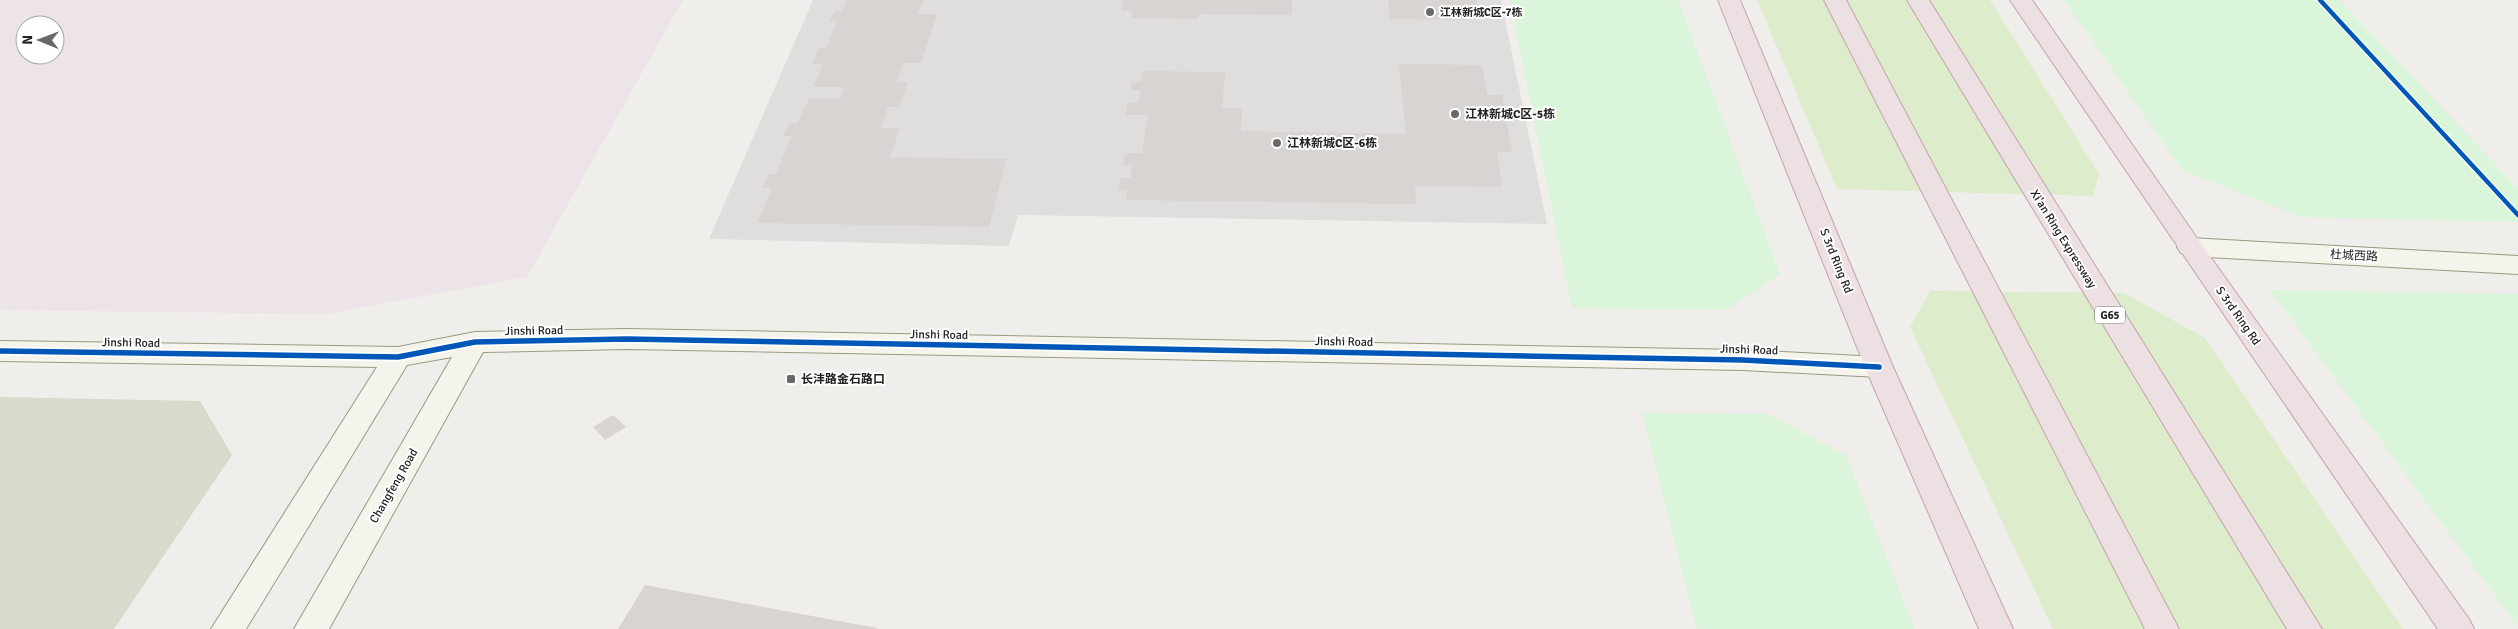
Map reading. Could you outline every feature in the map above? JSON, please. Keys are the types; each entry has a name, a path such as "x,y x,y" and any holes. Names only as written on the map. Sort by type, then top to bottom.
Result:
{"highway":[{"name":"S 3rd Ring Rd","path":"1729,0 1879,367 1996,629"},
{"path":"1835,0 2162,629"},
{"name":"Xi'an Ring Expressway","path":"1918,0 1970,90 2304,629"},
{"name":"S 3rd Ring Rd","path":"2021,0 2190,247 2457,629"}],"street":[{"name":"杜城西路","path":"2190,247 2518,265"},
{"name":"Jinshi Road","path":"0,351 398,357 475,342 636,339 1733,359 1879,367"},
{"name":"Changfeng Road","path":"311,629 475,342"},
{"path":"228,629 398,357"}],"shaded area":[{"path":"0,0 683,0 527,277 326,314 0,310"},
{"path":"813,0 1501,0 1547,224 1018,215 1009,246 709,239"},
{"path":"0,397 200,401 232,455 114,629 0,629"}],"green space":[{"path":"1510,0 1678,0 1780,274 1726,310 1572,308"},
{"path":"1757,0 1990,0 2099,174 2093,196 1837,189"},
{"path":"2064,0 2340,0 2518,188 2518,222 2301,217 2182,170"},
{"path":"2270,290 2518,294 2518,627"},
{"path":"1930,291 2124,293 2205,338 2403,629 2053,629 1910,327"},
{"path":"1642,413 1767,414 1846,455 1915,629 1697,629"}],"building":[{"path":"847,0 923,0 918,14 937,14 921,63 903,63 897,82 908,82 899,107 888,107 881,128 900,128 890,157 1006,159 989,227 757,223 772,188 762,188 768,174 776,174 792,136 783,136 789,123 798,123 809,98 840,99 844,87 813,87 823,64 812,64 819,48 826,48 837,21 829,21 834,11 842,11"},
{"path":"1123,0 1292,0 1292,15 1199,14 1198,19 1131,18 1132,11 1121,11"},
{"name":"江林新城C区-7栋","path":"1388,0 1477,0 1478,6 1469,6 1471,20 1390,19"},
{"name":"江林新城C区-6栋","path":"1399,64 1482,65 1487,95 1502,95 1512,152 1497,152 1502,187 1415,186 1416,204 1126,200 1127,190 1119,190 1120,178 1131,178 1132,165 1123,165 1125,153 1142,153 1148,115 1126,115 1128,102 1139,103 1140,90 1131,90 1132,81 1141,82 1143,71 1225,72 1222,108 1242,108 1241,131 1406,134"},
{"path":"613,415 626,427 605,440 593,427"},
{"path":"645,585 877,628 618,629"}],"cycle path":[{"path":"2320,0 2518,215"},
{"path":"0,351 398,357 475,342 627,339 1743,360 1879,367"}],"place":[{"name":"江林新城C区-7栋","path":"1430,12"},
{"name":"江林新城C区-5栋","path":"1455,114"},
{"name":"江林新城C区-6栋","path":"1277,143"},
{"name":"长沣路金石路口","path":"791,379"}]}
